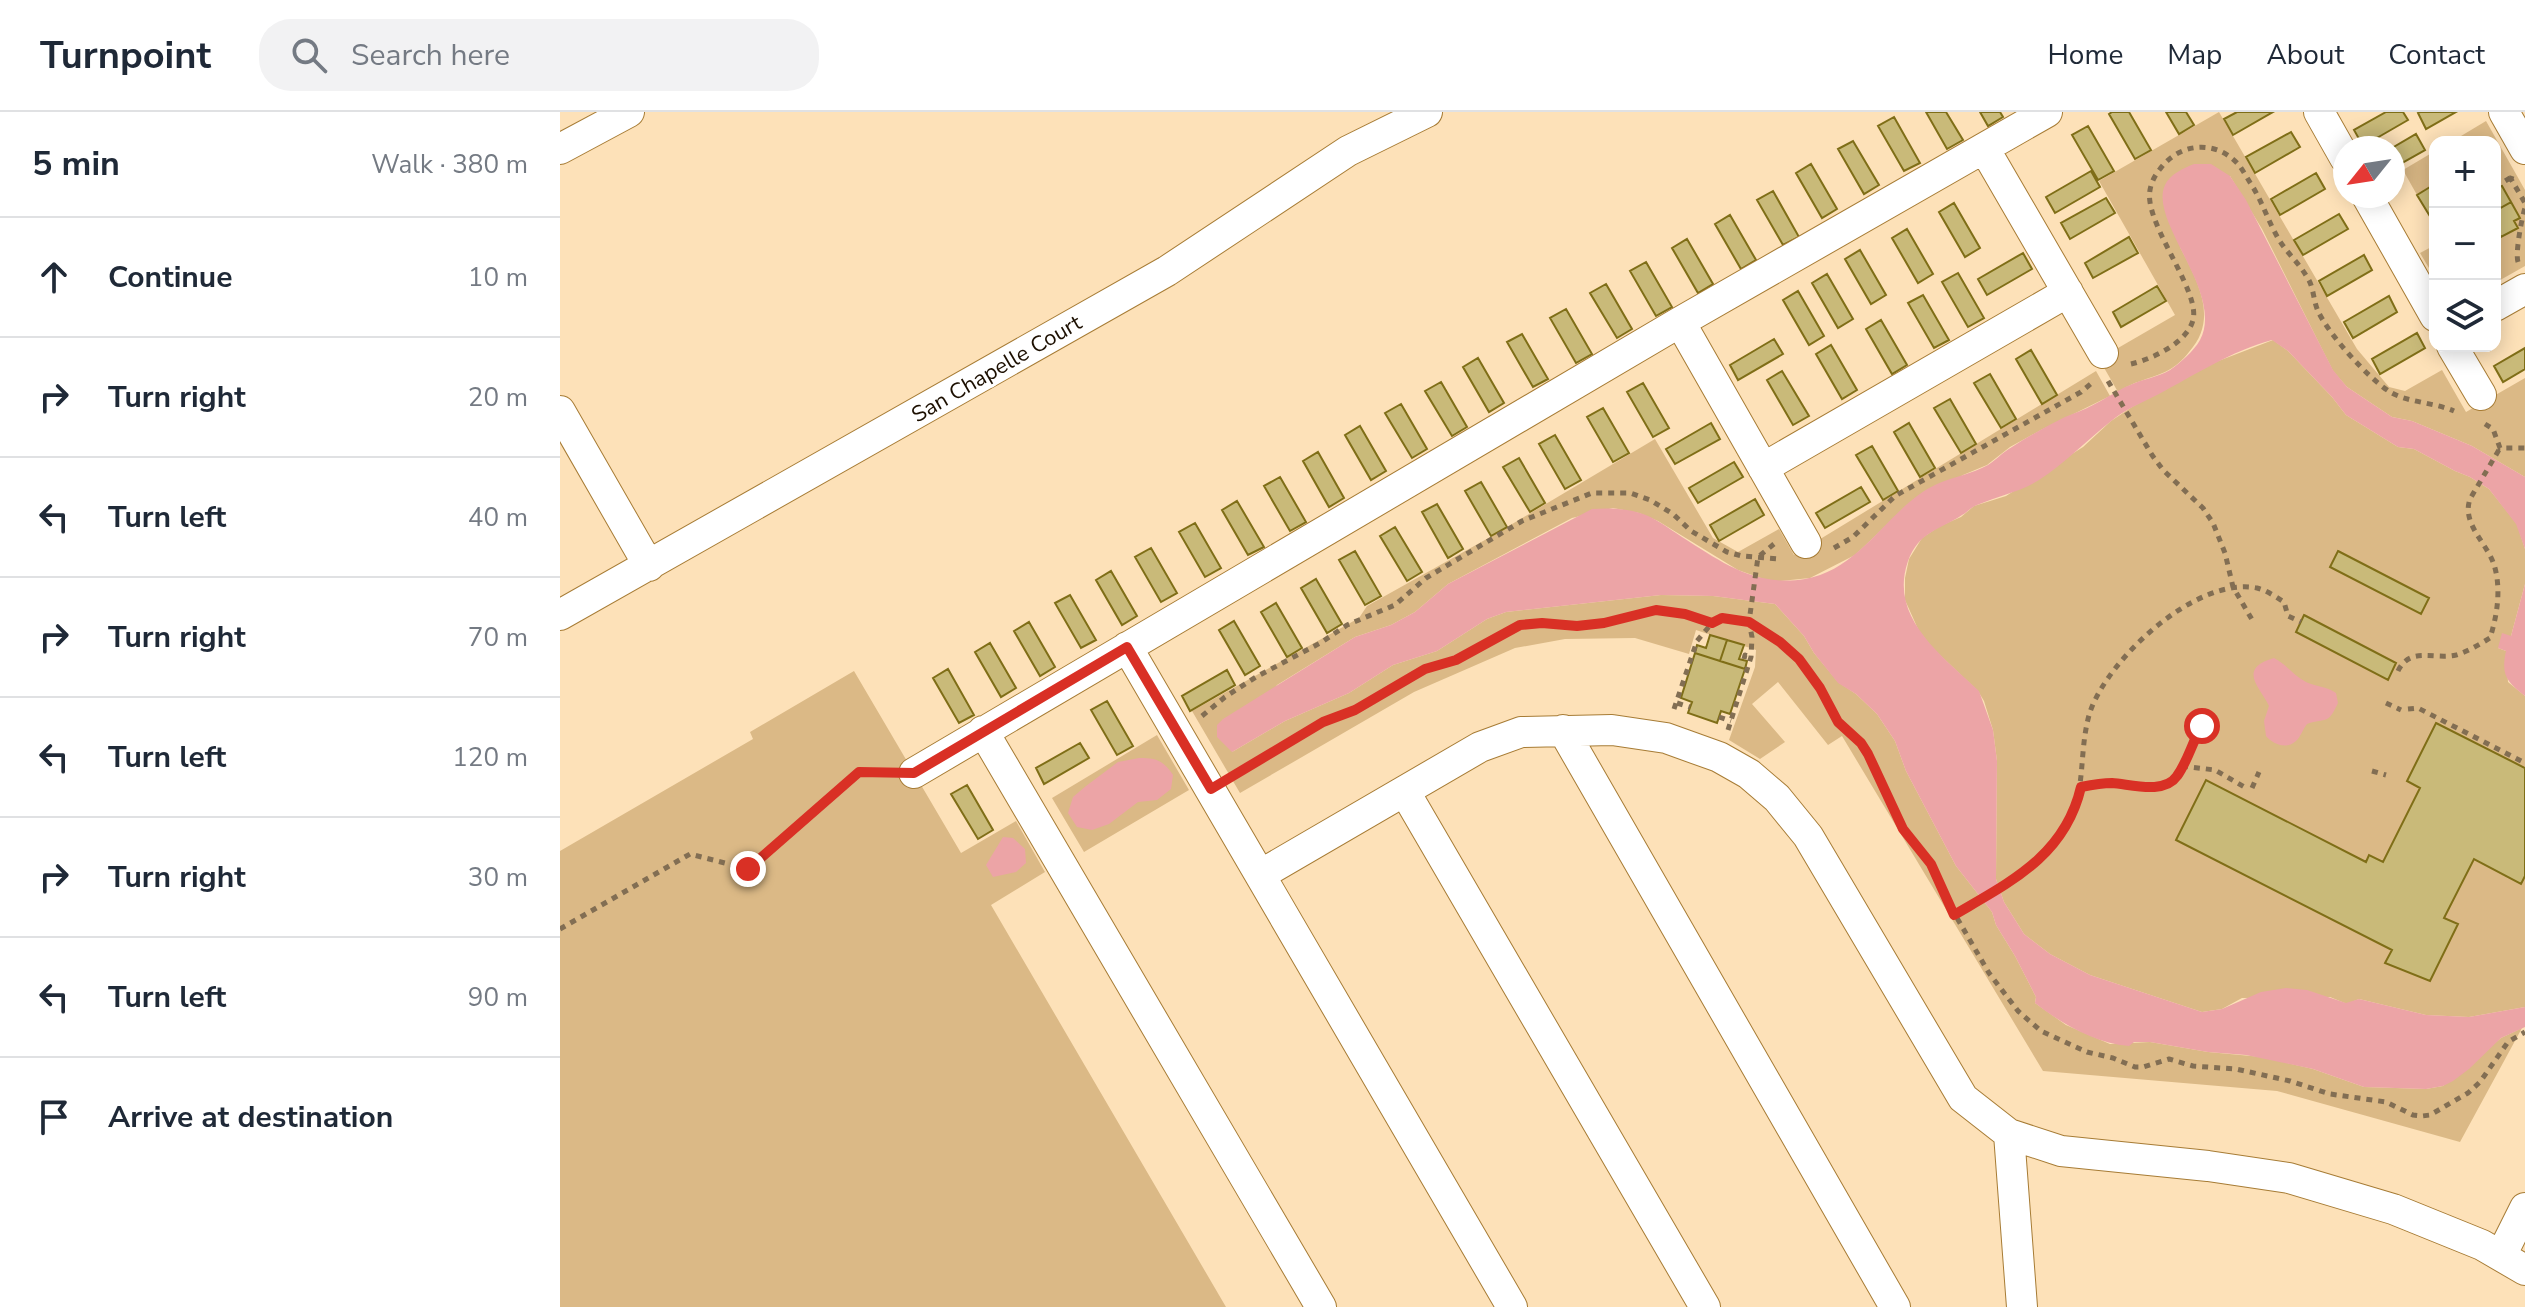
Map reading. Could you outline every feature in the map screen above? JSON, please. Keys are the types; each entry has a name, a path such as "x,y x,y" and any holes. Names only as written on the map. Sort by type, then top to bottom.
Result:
{"street":[{"path":"560,149 629,112"},
{"name":"San Chapelle Court","path":"560,615 1167,271 1348,151 1427,112"},
{"path":"914,773 1680,322 2047,112"},
{"path":"2319,112 2333,137"},
{"path":"2504,112 2525,149"},
{"path":"1984,148 2112,364"},
{"path":"2374,208 2429,305"},
{"path":"2501,300 2522,277"},
{"path":"1763,468 2068,292"},
{"path":"1680,322 1763,468 1806,552"},
{"path":"2454,352 2470,409"},
{"path":"560,411 649,566"},
{"path":"1127,647 1512,1307"},
{"path":"1563,730 1895,1307"},
{"path":"1260,875 1480,747 1521,732 1612,730 1666,738 1719,757 1749,774 1777,798 1808,836 1963,1098 2009,1134 2061,1151 2289,1178 2393,1209 2482,1245 2513,1263 2525,1208"},
{"path":"983,731 1321,1307"},
{"path":"1405,792 1705,1307"},
{"path":"2009,1134 2022,1307"}],"path":[{"path":"1177,732 1256,677 1347,625 1395,605 1426,578 1513,526 1592,493 1630,493 1650,500 1673,514 1691,531 1727,552 1806,552 1853,537 1895,496 2033,420 2112,364 2141,362 2185,334 2194,318 2191,296 2165,247 2149,195 2155,175 2169,157 2185,148 2216,150 2238,163 2280,241 2310,280 2319,314 2365,371 2393,394 2470,409 2493,429 2498,451 2467,508 2468,518 2488,550 2498,582 2497,609 2490,638"},
{"path":"2501,184 2511,179"},
{"path":"2522,277 2516,255 2525,208"},
{"path":"2515,223 2522,220"},
{"path":"2109,384 2163,470 2196,501 2213,523 2225,553 2233,587 2254,623"},
{"path":"2498,451 2525,448"},
{"path":"1719,757 1751,657 1749,622 1756,566"},
{"path":"1954,915 2036,863 2056,841 2069,821 2081,787 2081,750 2097,695 2107,678 2149,631 2185,607 2233,587 2258,588 2284,602 2288,616 2301,622"},
{"path":"1211,789 1323,722 1355,710 1425,669 1456,660 1520,625 1577,626 1604,623 1656,610 1685,614 1712,623"},
{"path":"1666,738 1697,641 1712,623 1722,618 1749,622 1780,642 1799,659 1820,688 1838,722 1861,743 1877,768 1903,829 1931,864 1954,915 1994,982 2033,1026 2100,1057 2113,1058 2135,1067 2169,1059 2193,1066 2236,1069 2330,1094 2386,1102 2422,1116 2430,1115 2475,1088 2508,1042 2525,1032"},
{"path":"2398,671 2402,662 2409,657 2460,654 2490,638 2498,640"},
{"path":"1697,641 1703,643 1702,646"},
{"path":"1744,659 1745,655 1751,657"},
{"path":"1677,703 1690,707"},
{"path":"2386,703 2405,710 2418,708 2525,763"},
{"path":"1719,717 1731,721"},
{"path":"2081,787 2115,783 2138,786 2168,784 2176,778 2193,740 2207,723"},
{"path":"2182,766 2215,770 2249,788 2259,772"},
{"path":"2372,771 2386,775"},
{"path":"560,929 690,854 748,869 859,772 914,773"}],"shaded area":[{"path":"2219,112 2357,349 2389,387 2405,391 2442,370 2466,412 2525,378 2525,477 2472,446 2412,421 2392,417 2347,387 2333,371 2262,229 2230,176 2180,247 2202,300 2203,327 2198,339 2172,368 2118,392 2099,359 2175,315 2099,181"},
{"path":"2486,121 2494,136 2461,136"},
{"path":"2501,148 2525,190 2525,266 2501,280 2501,237 2517,228 2514,221 2520,217 2502,186"},
{"path":"2429,155 2429,188 2417,195 2405,169"},
{"path":"2194,164 2211,164 2230,176 2246,200 2333,370 2347,387 2392,417 2412,421 2472,446 2525,477 2525,549 2516,524 2489,489 2414,449 2398,447 2346,415 2288,351 2272,340 2228,357 2127,410 2039,480 1975,506 1931,532 1918,543 1908,561 1904,582 1906,600 1922,634 1979,691 1993,730 1997,761 1996,879 2004,902 2024,934 2050,954 2090,975 2202,1012 2222,1009 2261,992 2286,988 2307,990 2346,1003 2359,999 2426,1015 2469,1017 2525,1007 2525,1027 2501,1038 2453,1081 2426,1089 2364,1087 2313,1069 2246,1055 2150,1042 2134,1042 2129,1046 2103,1041 2045,1011 2035,1003 2036,997 1996,925 1992,912 1956,866 1906,771 1895,741 1877,714 1856,694 1838,683 1804,636 1775,604 1713,596 1661,595 1506,612 1487,619 1437,651 1393,665 1349,693 1285,721 1232,752 1217,737 1217,725 1223,719 1355,637 1391,625 1415,612 1448,584 1592,509 1622,509 1646,515 1726,564 1755,576 1787,581 1805,579 1843,563 1920,494 1937,484 1988,465 2038,431 2125,387 2170,370 2194,348 2200,340 2205,321 2203,301 2167,218 2163,200 2165,185 2170,178"},
{"path":"2429,248 2429,268 2420,253"},
{"path":"2273,340 2288,351 2346,415 2398,447 2414,449 2489,489 2517,524 2525,549 2525,584 2511,636 2498,648 2506,651 2508,682 2525,696 2525,1007 2469,1017 2426,1015 2359,999 2347,1004 2330,997 2242,998 2222,1009 2202,1012 2090,975 2050,954 2024,934 2004,902 1996,879 1997,761 1993,730 1978,691 1922,638 1905,600 1909,559 1922,538 1961,517 1974,506 2006,496 2083,447 2111,421 2132,407 2208,365"},
{"path":"2096,371 2110,396 2041,430 2010,447 1987,465 1963,475 1891,521 1855,555 1810,578 1772,582 1738,570 1658,521 1639,513 1613,508 1572,518 1448,584 1415,612 1391,625 1355,637 1277,685 1232,752 1285,721 1349,693 1393,665 1437,651 1487,619 1506,612 1661,595 1713,596 1775,604 1804,636 1838,682 1877,714 1895,741 1906,771 1956,866 1992,912 1996,925 2036,997 2035,1003 2066,1025 2110,1044 2150,1042 2262,1057 2313,1069 2364,1087 2426,1089 2443,1086 2501,1038 2522,1028 2460,1142 2277,1091 2043,1071 1842,736 1828,745 1778,682 1752,704 1785,742 1760,759 1729,740 1755,667 1756,650 1696,630 1689,654 1635,638 1565,639 1515,648 1414,692 1240,793 1192,711 1359,618 1367,606 1655,439 1713,538 1738,552 1779,529 1794,555"},
{"path":"2525,584 2525,696 2506,677 2506,651 2498,648 2502,633 2511,636"},
{"path":"2274,658 2306,682 2336,693 2338,703 2329,718 2307,724 2297,740 2288,745 2276,743 2266,736 2264,721 2269,706 2254,679 2256,668"},
{"path":"854,671 961,853 1016,821 1045,872 991,905 1226,1307 560,1307 560,851 753,739 750,732"},
{"path":"1157,735 1189,790 1084,852 1052,798"},
{"path":"1155,759 1166,766 1173,775 1171,789 1157,800 1138,802 1109,824 1092,830 1077,827 1068,813 1073,797 1118,762"},
{"path":"1003,837 1013,838 1025,849 1026,863 1016,872 993,877 986,865"}],"building":[{"path":"1926,112 1946,112 1963,140 1947,149"},
{"path":"1980,112 2000,112 2003,117 1988,126"},
{"path":"2129,112 2151,150 2135,159 2109,114"},
{"path":"2166,112 2186,112 2194,125 2179,134"},
{"path":"2237,112 2273,112 2233,135 2224,119"},
{"path":"2386,112 2403,112 2408,120 2380,136 2357,136 2354,130"},
{"path":"2420,112 2456,112 2426,129"},
{"path":"1894,117 1920,163 1904,171 1878,126"},
{"path":"2088,126 2114,171 2098,180 2072,135"},
{"path":"2291,132 2300,147 2255,173 2246,157"},
{"path":"2416,134 2425,150 2405,161 2405,140"},
{"path":"1853,141 1879,185 1864,194 1838,149"},
{"path":"1811,164 1837,209 1822,218 1796,173"},
{"path":"2091,171 2100,187 2055,213 2046,197"},
{"path":"2316,173 2325,189 2280,215 2271,199"},
{"path":"2501,186 2511,202 2501,208"},
{"path":"2429,188 2429,215 2417,195"},
{"path":"1773,191 1799,237 1783,245 1757,200"},
{"path":"2106,198 2115,213 2070,239 2061,223"},
{"path":"2511,202 2520,218 2514,221 2518,228 2501,237 2501,208"},
{"path":"1954,203 1980,248 1965,257 1939,212"},
{"path":"2339,214 2348,229 2303,255 2294,240"},
{"path":"1730,215 1756,260 1741,269 1715,224"},
{"path":"1907,229 1933,274 1918,283 1892,238"},
{"path":"2129,237 2138,253 2093,278 2085,263"},
{"path":"1687,239 1713,284 1698,293 1672,248"},
{"path":"1860,250 1886,295 1871,304 1845,259"},
{"path":"2023,253 2032,269 1987,295 1978,279"},
{"path":"2364,255 2372,270 2327,296 2319,281"},
{"path":"1646,262 1672,307 1656,316 1630,271"},
{"path":"1958,273 1984,318 1968,327 1942,282"},
{"path":"1827,274 1853,319 1838,328 1812,283"},
{"path":"1606,284 1632,329 1617,338 1590,293"},
{"path":"2157,286 2166,301 2121,327 2113,312"},
{"path":"1798,291 1824,336 1809,345 1783,300"},
{"path":"1923,295 1949,340 1934,348 1908,303"},
{"path":"2389,296 2397,312 2353,338 2344,322"},
{"path":"1566,309 1592,354 1576,363 1550,318"},
{"path":"1881,320 1907,365 1892,374 1866,329"},
{"path":"2417,333 2425,348 2380,374 2372,359"},
{"path":"1522,334 1548,379 1533,387 1507,342"},
{"path":"1774,339 1783,354 1738,380 1730,365"},
{"path":"1831,345 1857,390 1842,399 1816,354"},
{"path":"2525,348 2525,369 2503,382 2494,366"},
{"path":"2031,350 2057,395 2042,404 2016,359"},
{"path":"1478,358 1504,403 1489,412 1463,367"},
{"path":"1782,371 1809,416 1793,425 1767,380"},
{"path":"1990,374 2016,419 2001,428 1974,383"},
{"path":"1441,382 1467,427 1452,436 1425,391"},
{"path":"1643,383 1669,428 1653,437 1627,392"},
{"path":"1950,399 1976,444 1961,453 1934,408"},
{"path":"1401,404 1427,449 1412,458 1385,413"},
{"path":"1603,408 1629,453 1613,462 1587,417"},
{"path":"1711,423 1720,439 1675,464 1666,449"},
{"path":"1909,423 1935,468 1920,477 1894,432"},
{"path":"1360,426 1386,471 1371,480 1345,435"},
{"path":"1555,435 1581,480 1565,489 1539,444"},
{"path":"1872,446 1898,491 1883,500 1856,455"},
{"path":"1318,452 1344,498 1329,507 1303,461"},
{"path":"1519,458 1545,503 1530,512 1503,467"},
{"path":"1734,462 1743,477 1698,503 1689,488"},
{"path":"1280,477 1306,522 1290,531 1264,486"},
{"path":"1481,482 1507,527 1491,536 1465,491"},
{"path":"1861,487 1870,502 1825,528 1816,513"},
{"path":"1755,499 1764,515 1719,541 1710,525"},
{"path":"1237,501 1264,547 1248,555 1222,510"},
{"path":"1437,504 1463,549 1448,558 1422,512"},
{"path":"1195,523 1221,568 1205,577 1179,532"},
{"path":"1395,527 1422,572 1407,581 1380,536"},
{"path":"1151,548 1177,593 1161,602 1135,557"},
{"path":"1355,551 1381,596 1365,605 1339,560"},
{"path":"2338,551 2429,598 2421,614 2330,567"},
{"path":"1111,571 1137,616 1122,625 1096,580"},
{"path":"1316,579 1342,624 1327,633 1301,588"},
{"path":"1070,595 1096,640 1081,648 1055,603"},
{"path":"1276,603 1302,648 1287,657 1261,612"},
{"path":"2304,615 2396,663 2388,680 2296,632"},
{"path":"1234,621 1260,666 1245,675 1219,630"},
{"path":"1029,622 1055,667 1040,676 1014,631"},
{"path":"1710,635 1727,640 1720,661 1695,653 1697,645 1706,648"},
{"path":"1727,640 1744,645 1739,659 1747,661 1745,669 1720,661"},
{"path":"990,643 1016,688 1001,697 975,652"},
{"path":"1695,653 1745,669 1730,714 1721,711 1717,723 1688,713 1692,702 1681,698"},
{"path":"948,669 974,715 959,723 933,678"},
{"path":"1227,670 1235,685 1190,711 1182,696"},
{"path":"1107,701 1133,746 1117,755 1091,710"},
{"path":"2436,723 2525,768 2525,876 2521,884 2474,859 2444,918 2458,924 2430,981 2385,963 2392,950 2176,840 2206,780 2366,862 2369,855 2383,862 2420,788 2407,781"},
{"path":"1080,743 1089,758 1044,784 1036,768"},
{"path":"967,785 993,830 978,839 951,794"}],"route":[{"path":"748,869 859,772 914,773 1127,647 1211,789 1323,722 1355,710 1425,669 1456,660 1520,625 1577,626 1612,622 1656,610 1696,616 1712,623 1722,618 1749,622 1799,659 1820,688 1838,722 1861,743 1877,768 1903,829 1931,864 1954,915 2004,886 2043,856 2069,821 2081,787 2115,783 2148,786 2168,784 2176,778 2202,726"}]}
